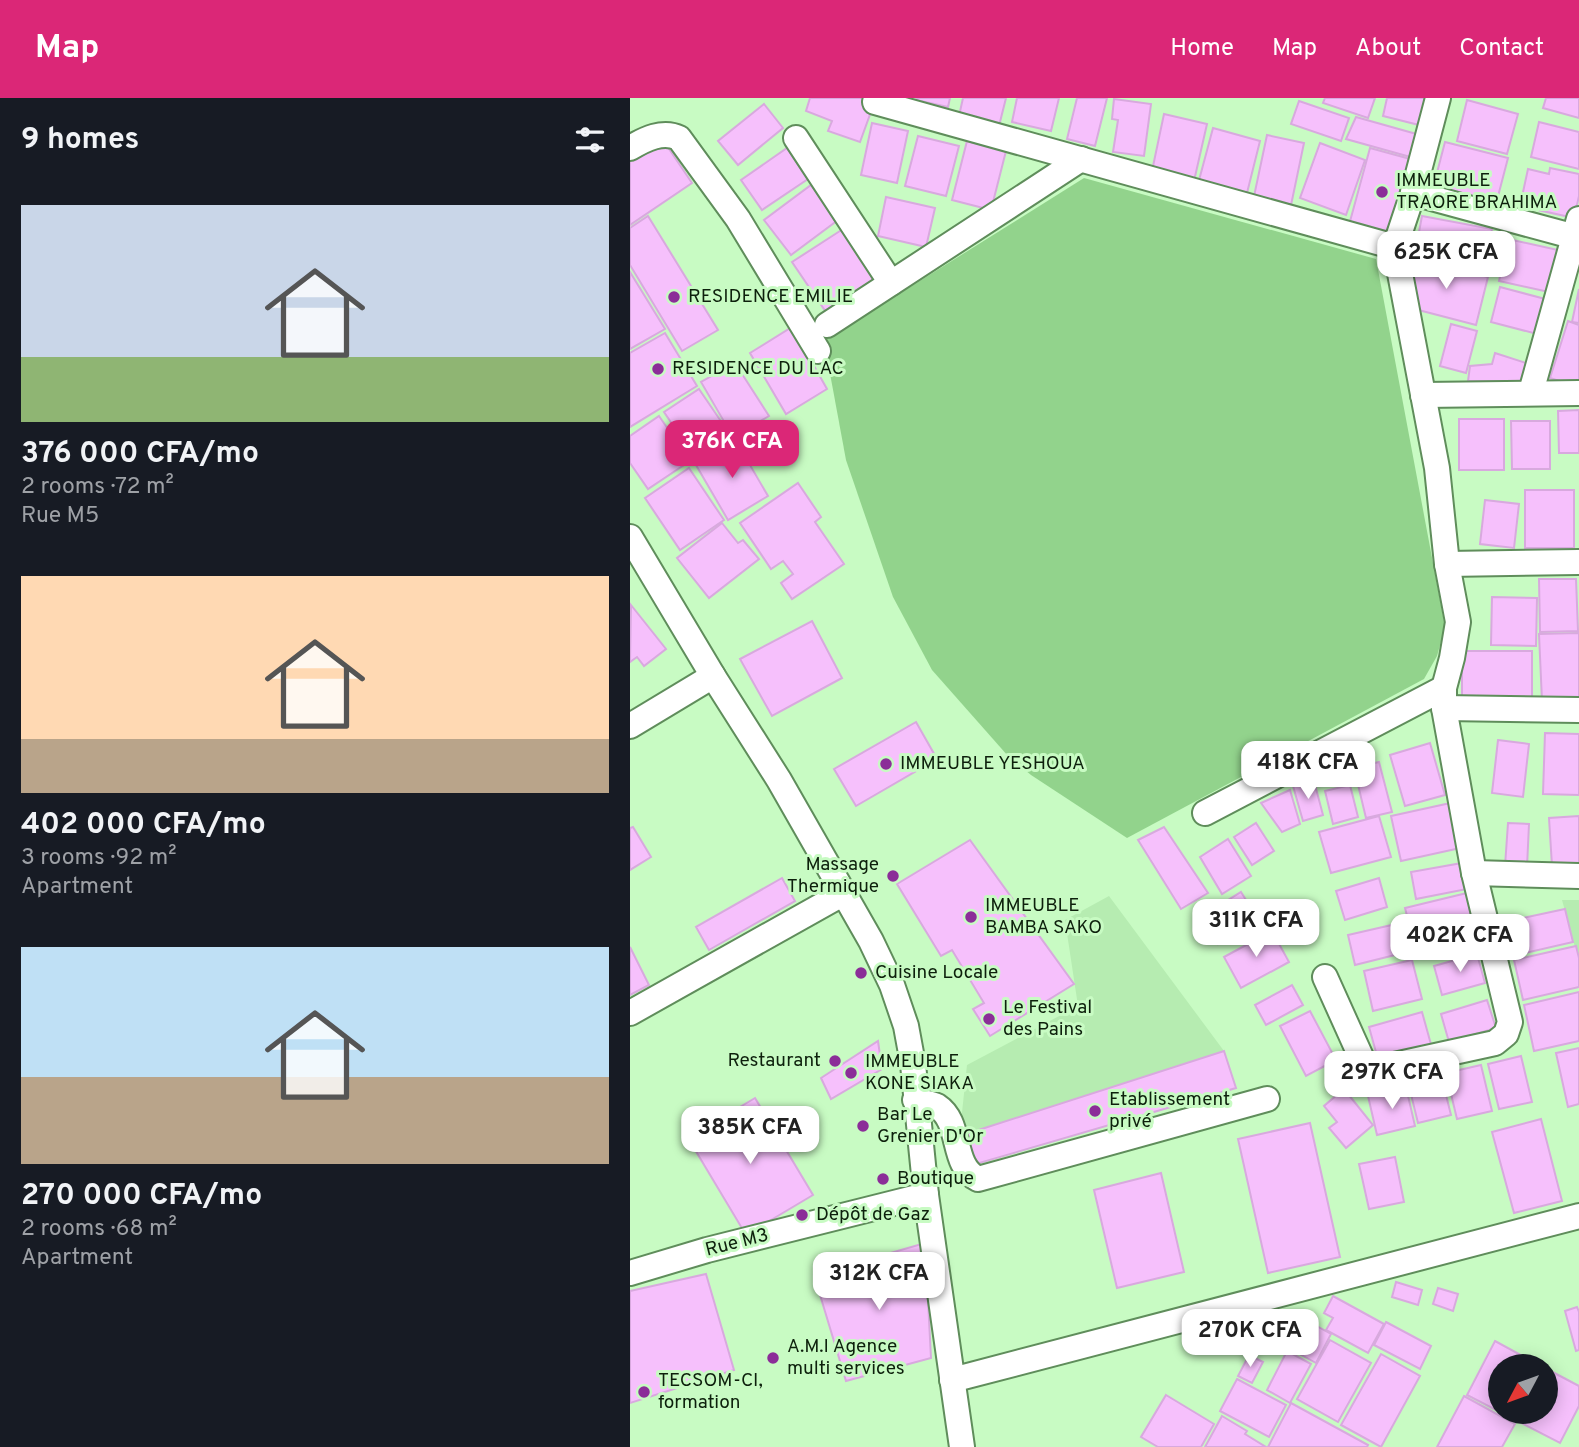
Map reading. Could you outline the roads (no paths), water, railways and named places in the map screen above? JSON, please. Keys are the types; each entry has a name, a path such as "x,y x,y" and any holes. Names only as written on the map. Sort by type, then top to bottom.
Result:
{"street":[{"path":"1325,977 1366,1068 1376,1069 1495,1043 1506,1034 1510,1022 1474,873 1444,698 1458,622 1447,564 1437,468 1395,247 1413,193 1438,98"},
{"path":"875,102 1395,247"},
{"path":"630,148 663,134 679,138 738,219 818,351"},
{"path":"796,138 891,283"},
{"path":"827,325 1081,159"},
{"path":"1413,193 1577,231 1531,392"},
{"path":"1423,396 1579,393"},
{"path":"630,537 779,780 871,941 896,996 911,1051 926,1195 962,1447"},
{"path":"1447,564 1579,562"},
{"path":"630,726 713,676"},
{"path":"1205,813 1444,698 1579,710"},
{"path":"1474,873 1579,876"},
{"path":"630,1013 844,893"},
{"path":"915,1100 935,1105 947,1114 968,1174 978,1178 1267,1099"},
{"name":"Rue M3","path":"630,1273 707,1250 926,1195"},
{"path":"951,1380 1579,1216"}],"place":[{"name":"IMMEUBLE TRAORE BRAHIMA","path":"1382,192"},
{"name":"RESIDENCE EMILIE","path":"674,297"},
{"name":"RESIDENCE DU LAC","path":"658,369"},
{"name":"IMMEUBLE YESHOUA","path":"886,764"},
{"name":"Massage Thermique","path":"893,876"},
{"name":"IMMEUBLE BAMBA SAKO","path":"971,917"},
{"name":"Cuisine Locale","path":"861,973"},
{"name":"Le Festival des Pains","path":"989,1019"},
{"name":"Restaurant","path":"835,1061"},
{"name":"IMMEUBLE KONE SIAKA","path":"851,1073"},
{"name":"Etablissement privé","path":"1095,1111"},
{"name":"Bar Le Grenier D'Or","path":"863,1126"},
{"name":"Boutique","path":"883,1179"},
{"name":"Dépôt de Gaz","path":"802,1215"},
{"name":"A.M.I Agence multi services","path":"773,1358"},
{"name":"TECSOM-CI, formation","path":"644,1392"}]}
